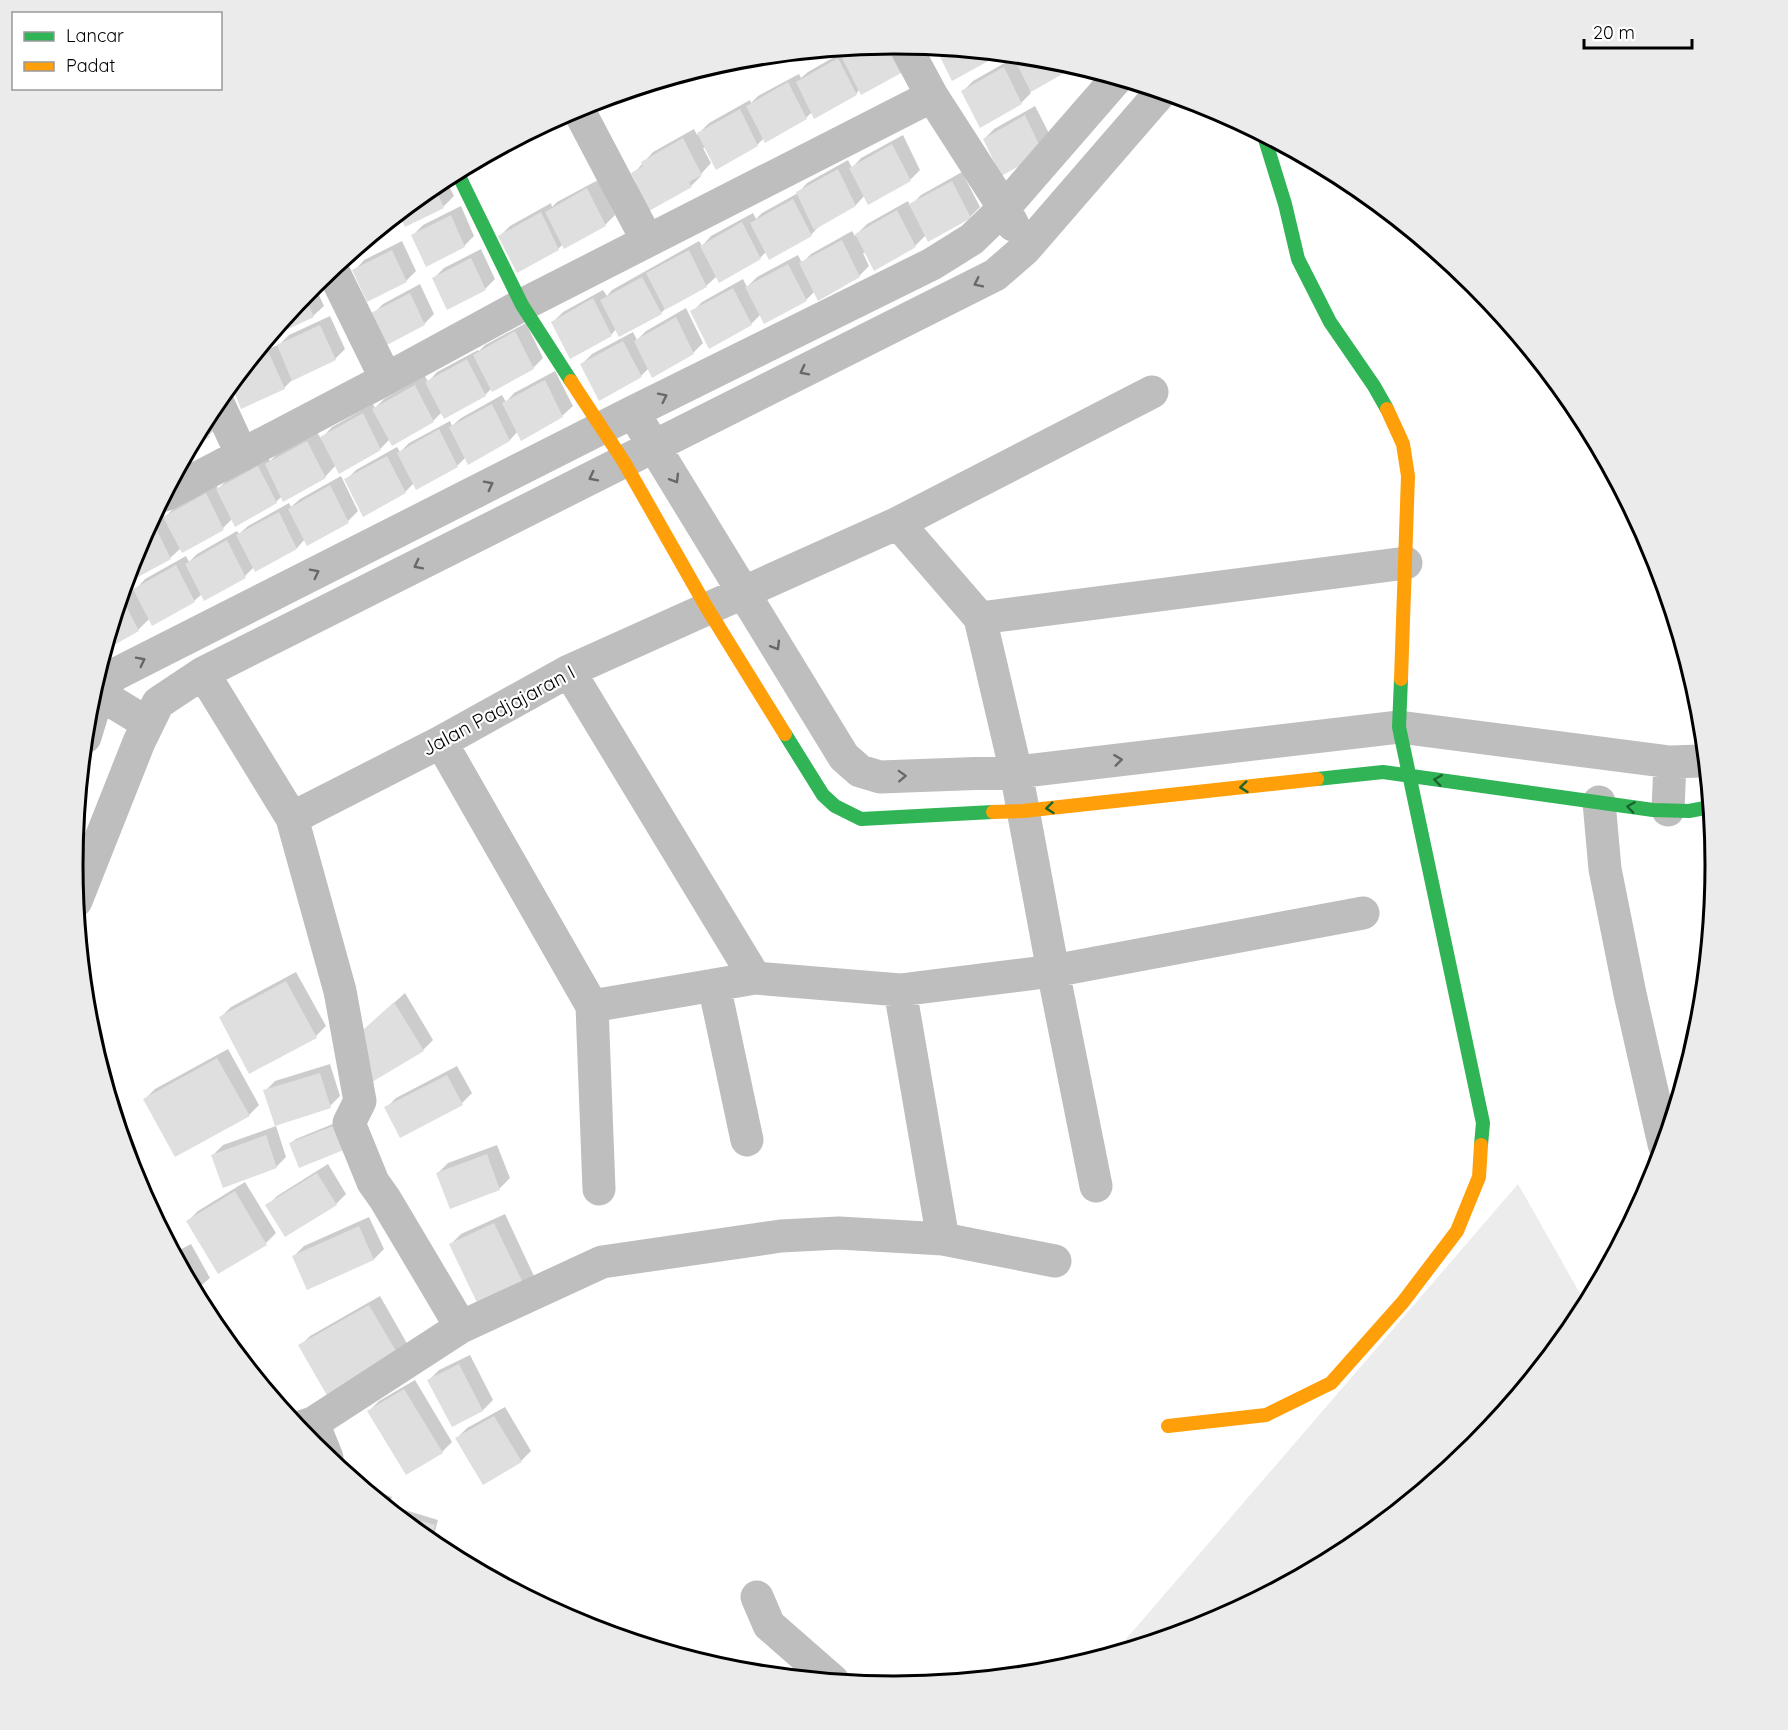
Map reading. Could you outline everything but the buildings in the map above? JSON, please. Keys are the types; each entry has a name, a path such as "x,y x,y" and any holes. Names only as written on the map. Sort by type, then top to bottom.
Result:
{"street":[{"path":"909,55 932,96 1004,208 1025,249"},
{"path":"104,684 114,675 633,412 932,264 972,239 1004,208 1105,82"},
{"path":"176,489 522,305 932,96"},
{"path":"84,882 147,723 158,703 203,673 995,275 1025,249 1156,97"},
{"path":"582,117 648,240"},
{"path":"1168,1426 1266,1415 1331,1383 1403,1302 1457,1232 1479,1178 1483,1122 1399,727 1408,476 1403,444 1393,419 1374,386 1330,322 1298,259 1286,204 1267,145"},
{"path":"461,180 522,305 624,462 707,608 823,795 835,806 861,819 1023,811 1383,772 1668,810 1689,811 1703,808"},
{"path":"336,277 386,379"},
{"name":"Jalan Padjajaran I","path":"292,818 441,742 569,671 898,523 1152,392"},
{"path":"222,411 242,455"},
{"path":"633,412 844,757 860,771 880,777 1016,772 1399,727 1670,762 1698,761"},
{"path":"898,523 980,618 1016,772 1096,1186"},
{"path":"980,618 1406,563"},
{"path":"569,671 755,978"},
{"path":"203,673 292,818 342,1002 360,1101 349,1123 373,1182 461,1328"},
{"path":"102,696 147,723"},
{"path":"441,742 592,1006 599,1189"},
{"path":"1668,810 1670,762"},
{"path":"1599,802 1605,869 1661,1129"},
{"path":"592,1006 755,978 900,990 1053,971 1363,913"},
{"path":"714,985 747,1140"},
{"path":"900,990 943,1239"},
{"path":"308,1425 461,1328 602,1262 799,1235 838,1233 943,1239 1055,1261"},
{"path":"757,1597 769,1625 824,1672"}],"shaded area":[{"path":"1518,1184 1581,1295 1537,1359 1504,1400 1429,1475 1345,1539 1253,1592 1204,1614 1123,1642"}],"traffic: fast":[{"path":"1267,145 1285,204 1298,259 1330,322 1387,409"},
{"path":"461,180 522,305 571,381"},
{"path":"1401,679 1399,727 1483,1123 1481,1145"},
{"path":"785,734 823,795 835,806 861,819 993,812"},
{"path":"1317,779 1383,772 1653,810 1689,811 1703,808"}],"traffic: slow":[{"path":"571,381 624,462 707,608 785,734"},
{"path":"1387,409 1403,444 1408,476 1401,679"},
{"path":"993,812 1023,811 1317,779"},
{"path":"1168,1426 1266,1415 1331,1383 1403,1302 1457,1231 1479,1177 1481,1145"}]}
